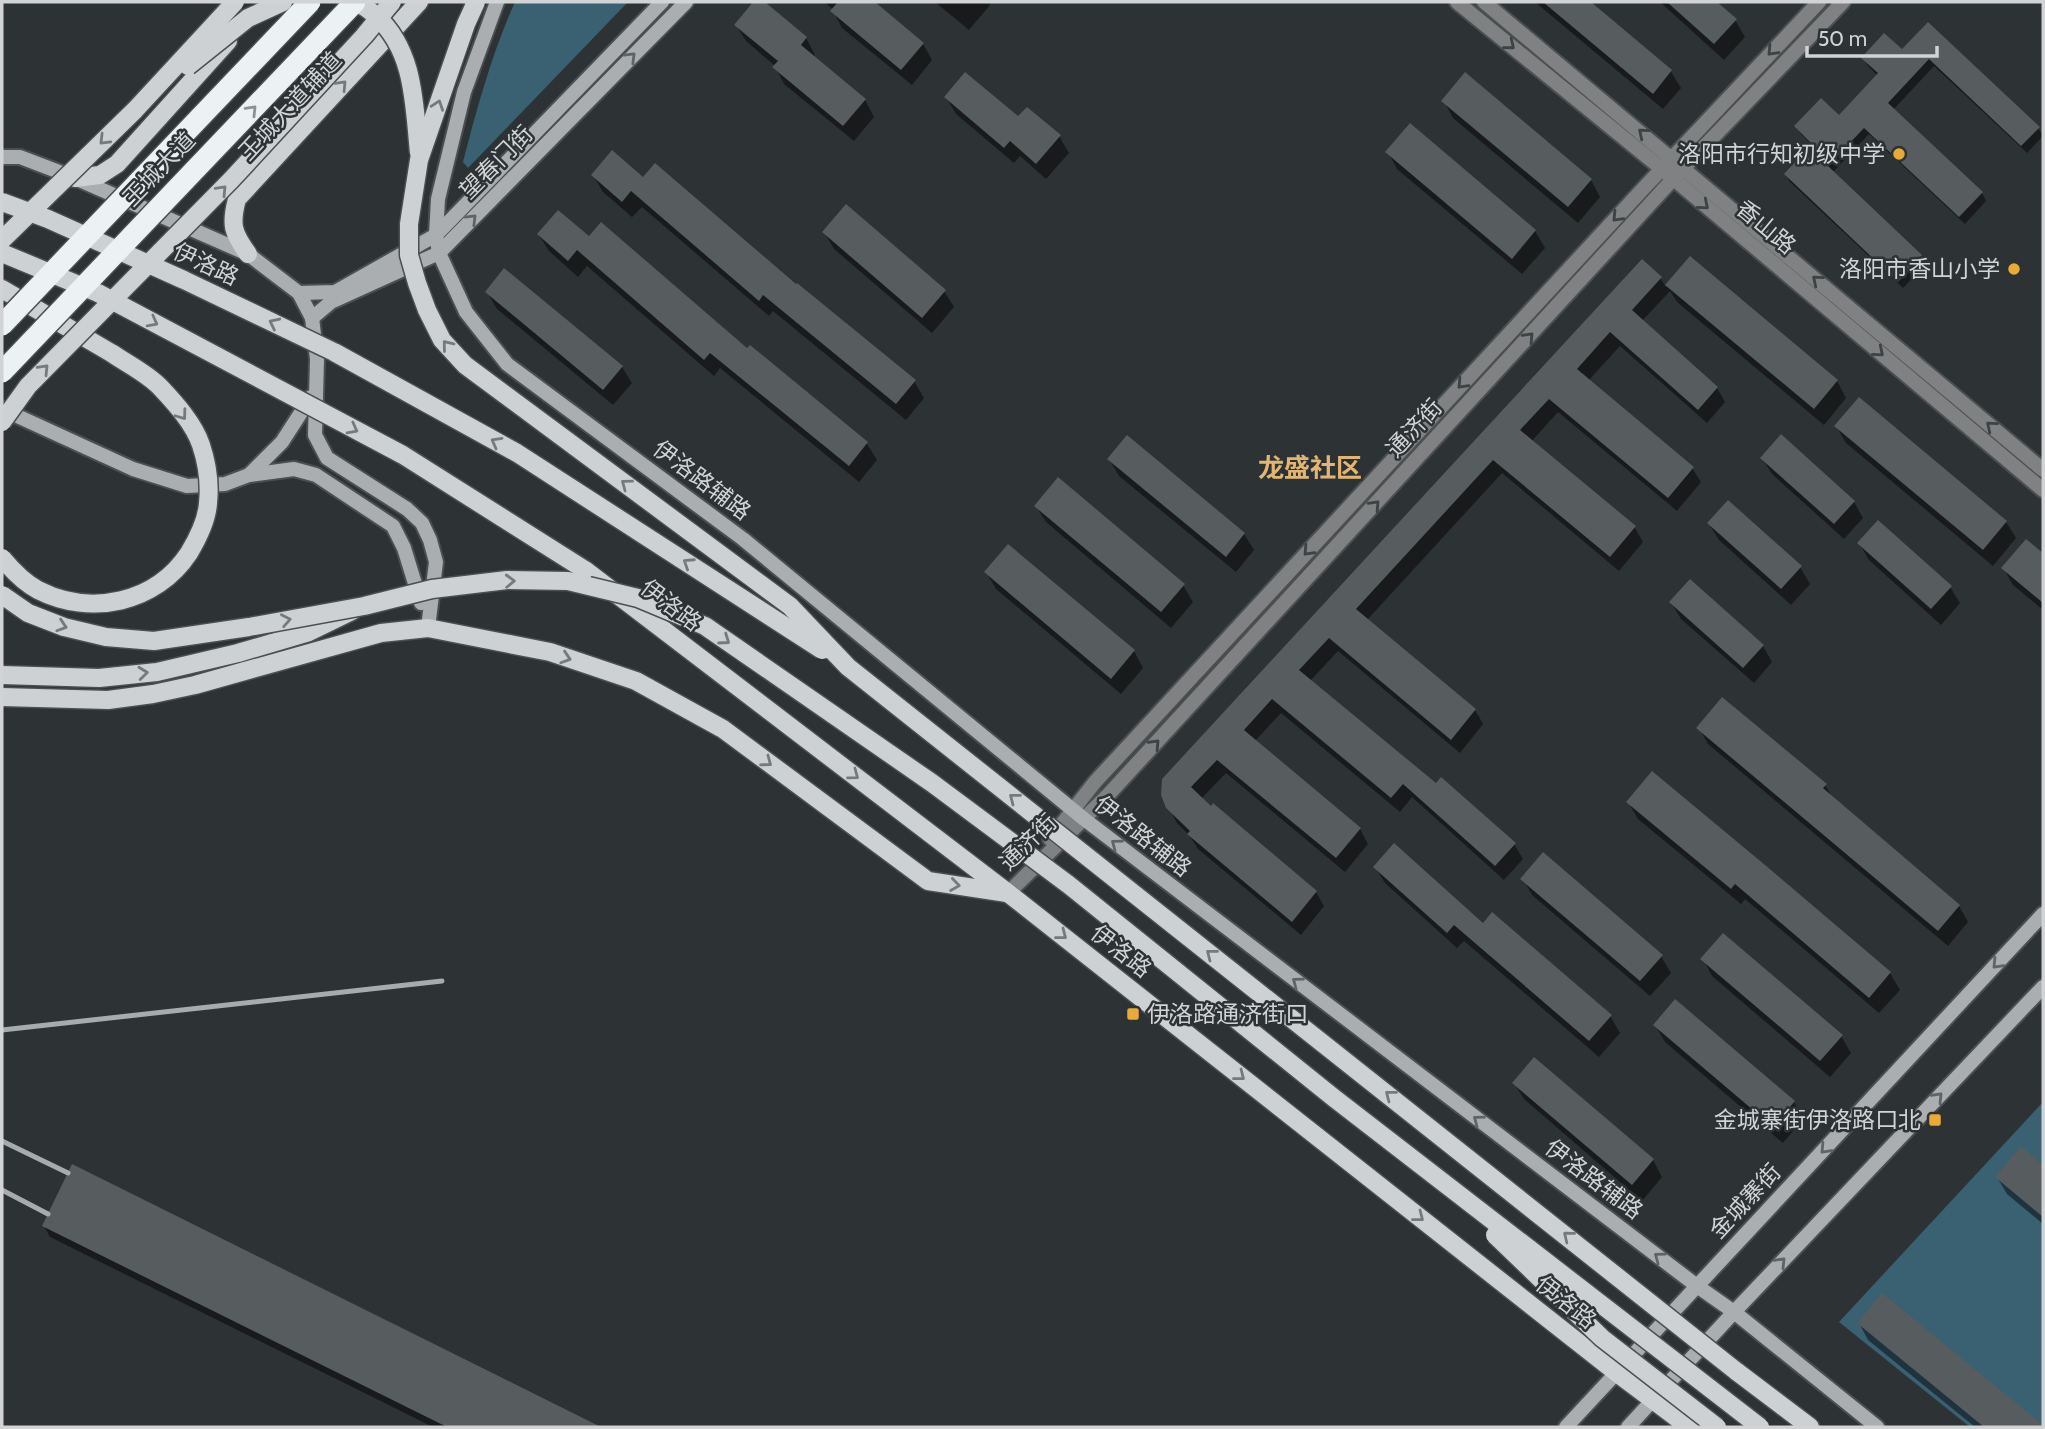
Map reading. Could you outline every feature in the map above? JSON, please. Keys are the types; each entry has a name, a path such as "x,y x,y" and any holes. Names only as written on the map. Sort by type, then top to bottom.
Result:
{"highway":[{"name":"王城大道","path":"2,325 310,2"},
{"name":"王城大道","path":"2,372 354,2"}],"main road":[{"path":"2,240 135,110 235,2"},
{"path":"75,178 100,175 117,164 263,2"},
{"path":"135,110 248,18 283,2"},
{"path":"354,2 363,4 384,23 399,45 408,69 413,96 419,160"},
{"path":"2,422 28,386 231,180 365,36 392,2"},
{"name":"王城大道辅道","path":"248,254 236,237 232,216 237,199 419,2"},
{"path":"476,2 419,160 409,224 410,255 423,301 442,341 465,365 790,606 848,667 1810,1427"},
{"name":"伊洛路辅路","path":"497,2 464,92 438,199 436,235 439,253 466,312 507,364 743,539 1078,815 1734,1312 1877,1427"},
{"name":"望春门街","path":"299,293 335,292 436,235 662,2"},
{"name":"望春门街","path":"312,318 331,302 439,253 686,2"},
{"path":"2,150 75,178 248,254 299,293 312,318 317,359 315,435 327,458 407,509 422,523 436,562 428,628"},
{"path":"2,157 20,157"},
{"path":"2,254 48,196"},
{"name":"伊洛路","path":"2,202 48,219 184,280 346,359 517,453 848,667"},
{"name":"伊洛路","path":"2,254 98,293 403,455 585,570 1008,893 1689,1427"},
{"path":"2,289 113,354 160,386 184,415 200,443 208,477 208,505 198,538 183,562 166,579 139,596 114,602 87,603 61,598 37,589 16,574 2,558"},
{"path":"249,475 282,442 315,390"},
{"path":"2,409 133,469 187,486 225,484 249,475 294,469 316,475 393,526 404,548 428,628"},
{"path":"2,595 28,613 64,627 106,637 154,641 364,606 432,589 507,580 568,581 638,598 705,626 932,783 1069,885 1323,1090 1759,1427"},
{"path":"2,675 99,678 157,672 238,653 309,632 364,606"},
{"path":"2,697 108,700 153,694 195,685 381,633 428,628 550,652 636,681 723,729 928,881 1008,893"},
{"name":"金城寨街","path":"1566,1427 2043,914"},
{"path":"1628,1427 2043,986"},
{"path":"1430,1172 1602,1338 1717,1427"}],"street":[{"name":"香山路","path":"1457,2 1662,169 2043,490"},
{"name":"香山路","path":"1484,2 2043,470"},
{"name":"通济街","path":"1078,815 1104,771 1819,2"},
{"name":"通济街","path":"1008,893 1684,168 1843,2"}],"shaded area":[{"path":"515,2 628,2 468,168 463,162 474,122 492,60"},
{"path":"2043,1102 2043,1427 1970,1427 1839,1322"}],"building":[{"path":"753,2 765,2 807,37 801,45 866,99 843,126 772,67 778,61 734,25"},
{"path":"838,2 875,2 924,43 901,70 830,11"},
{"path":"1543,2 1591,2 1672,70 1653,94"},
{"path":"1667,2 1717,2 1737,19 1714,44"},
{"path":"1928,22 2040,127 2021,146 1929,59 1888,103 1983,192 1959,217 1864,128 1828,166 1922,255 1898,282 1784,174 1812,144 1794,126 1821,98 1839,115 1878,73 1861,58 1884,33 1902,49"},
{"path":"965,72 1018,116 1027,107 1061,135 1036,164 1010,141 1004,148 944,97"},
{"path":"1465,72 1592,179 1568,207 1441,101"},
{"path":"1410,123 1536,230 1512,259 1385,152"},
{"path":"612,150 643,177 655,163 796,284 916,380 896,404 763,295 759,301 631,191 622,202 591,175"},
{"path":"846,204 946,290 922,318 822,232"},
{"path":"558,210 589,236 601,222 747,348 750,345 868,442 849,466 710,353 704,360 577,250 568,261 537,234"},
{"path":"1690,256 1838,380 1814,409 1665,285"},
{"path":"1642,259 1662,277 1632,310 1718,387 1698,410 1610,332 1577,369 1694,467 1668,498 1549,399 1520,430 1636,526 1610,557 1493,460 1356,609 1476,709 1451,740 1329,638 1299,670 1436,783 1441,777 1516,843 1495,866 1403,784 1391,798 1272,699 1244,730 1361,828 1336,858 1217,760 1191,787 1317,891 1292,922 1187,834 1190,831 1166,808 1161,795 1162,779"},
{"path":"504,268 623,366 603,390 485,292"},
{"path":"1859,397 2007,521 1983,550 1834,426"},
{"path":"1781,434 1855,501 1834,524 1760,458"},
{"path":"1127,435 1245,533 1226,557 1107,459"},
{"path":"1058,477 1185,584 1161,612 1034,506"},
{"path":"1728,500 1802,566 1781,589 1707,523"},
{"path":"1878,520 1952,586 1931,609 1857,543"},
{"path":"2026,539 2043,553 2043,603 2001,568"},
{"path":"1008,544 1135,650 1111,679 984,572"},
{"path":"1690,579 1764,645 1743,668 1669,602"},
{"path":"1722,697 1827,784 1823,788 1960,905 1938,931 1696,728"},
{"path":"1652,771 1891,972 1869,998 1735,884 1731,889 1626,802"},
{"path":"1394,843 1483,923 1492,912 1612,1015 1589,1041 1454,925 1447,933 1373,867"},
{"path":"1543,852 1663,955 1640,981 1520,879"},
{"path":"1723,933 1843,1035 1820,1061 1700,959"},
{"path":"1675,999 1795,1101 1773,1127 1653,1025"},
{"path":"1534,1057 1654,1159 1632,1185 1512,1083"},
{"path":"2021,1146 2043,1165 2043,1217 1995,1177"},
{"path":"72,1164 601,1427 447,1427 42,1226"},
{"path":"1882,1293 2043,1427 1984,1427 1857,1323"}],"railway":[{"path":"2,1030 442,981"},
{"path":"2,1141 68,1173"},
{"path":"2,1190 48,1214"}],"place":[{"name":"洛阳市行知初级中学","path":"1899,154"},
{"name":"洛阳市香山小学","path":"2014,269"},
{"name":"伊洛路通济街口","path":"1133,1014"},
{"name":"金城寨街伊洛路口北","path":"1935,1120"}],"district":[{"name":"龙盛社区","path":"1310,468"}]}
